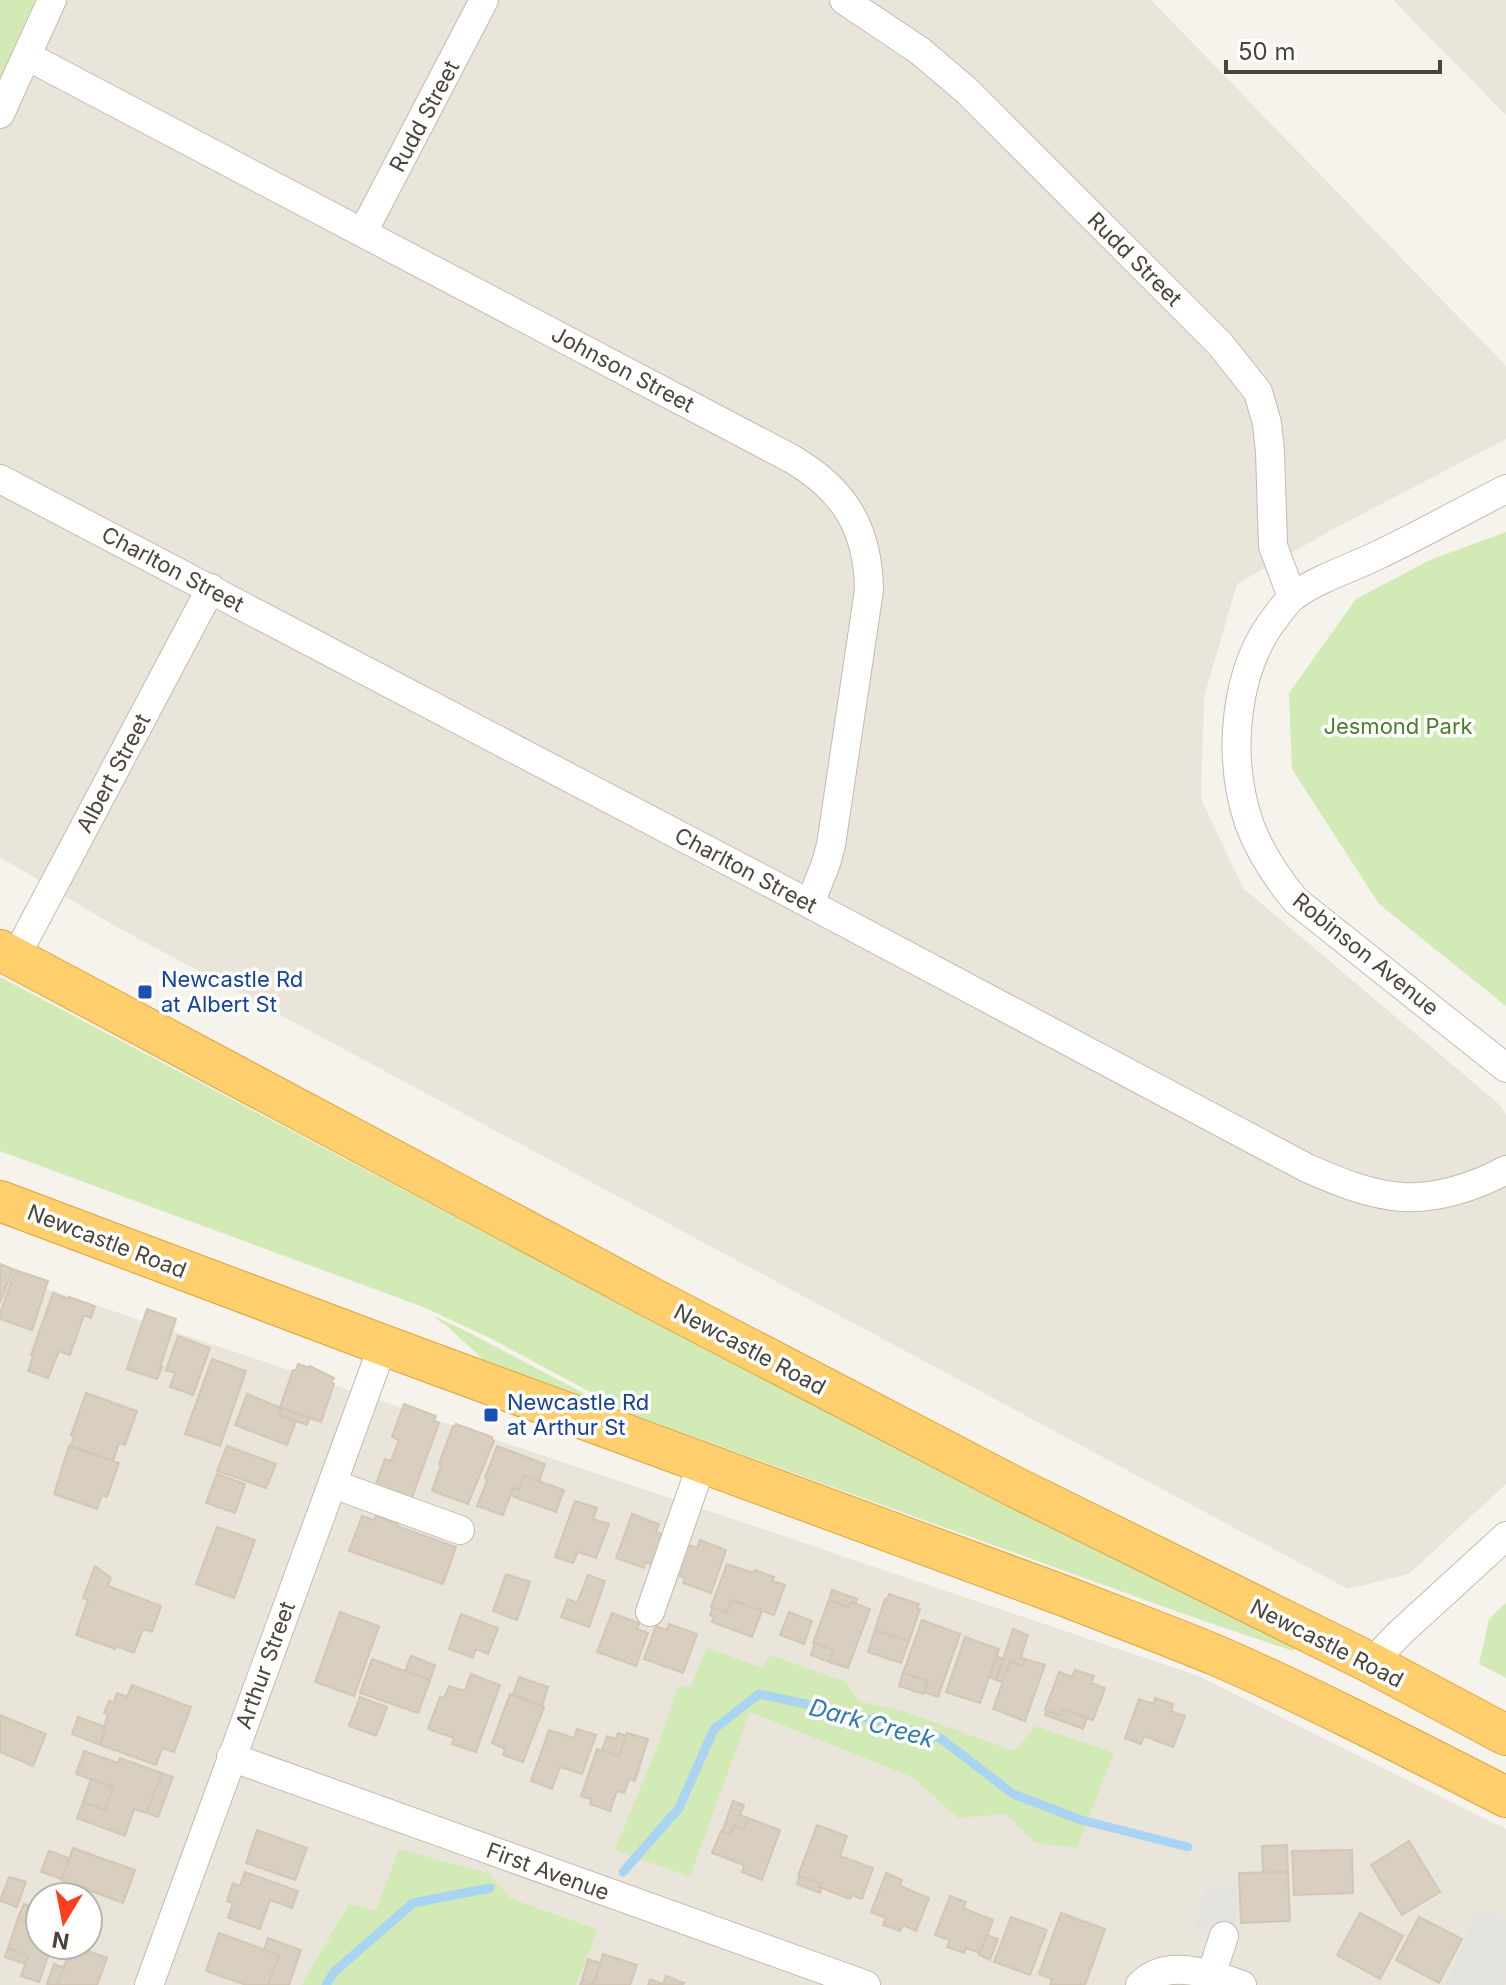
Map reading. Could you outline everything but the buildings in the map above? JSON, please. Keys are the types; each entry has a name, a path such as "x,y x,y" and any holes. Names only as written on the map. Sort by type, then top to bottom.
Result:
{"highway":[{"name":"Newcastle Road","path":"7,954 652,1298 1011,1485 1371,1663 1506,1735"},
{"name":"Newcastle Road","path":"0,1201 1178,1640 1339,1713 1506,1797"},
{"path":"1339,1713 1371,1663"}],"street":[{"path":"0,114 52,0"},
{"name":"Rudd Street","path":"363,232 484,0"},
{"name":"Rudd Street","path":"844,0 920,51 966,90 1220,344 1240,368 1258,392 1267,423 1273,546 1292,597"},
{"name":"Johnson Street","path":"27,56 792,459 829,485 856,523 864,544 869,590 831,845 810,904"},
{"name":"Charlton Street","path":"0,479 1307,1168 1371,1192 1404,1197 1439,1194 1506,1170"},
{"name":"Robinson Avenue","path":"1506,489 1292,597 1272,621 1256,650 1244,684 1238,764 1241,795 1250,825 1276,877 1296,901 1506,1068"},
{"name":"Albert Street","path":"7,954 211,588"},
{"name":"Arthur Street","path":"149,1985 383,1345"},
{"path":"650,1612 702,1463"},
{"path":"333,1484 460,1530"},
{"path":"1371,1663 1506,1536"},
{"name":"First Avenue","path":"231,1757 866,1985"},
{"path":"1211,1975 1224,1936"},
{"path":"1140,1985 1142,1981 1165,1971 1195,1971 1242,1985"}],"shaded area":[{"path":"35,0 1151,0 1506,366 1506,439 1339,526 1237,584 1204,697 1201,799 1243,888 1500,1105 1506,1115 1506,1484 1409,1574 1348,1589 113,925 0,857 0,78"},
{"path":"1393,0 1506,0 1506,115"},
{"path":"0,1273 1196,1675 1506,1829 1506,1985 576,1985 597,1928 510,1898 490,1874 376,1911 349,1904 301,1985 0,1985"},
{"path":"1207,1886 1237,1886 1237,1911 1230,1939 1194,1927"},
{"path":"1478,1908 1506,1920 1506,1978 1503,1985 1446,1985"}],"green space":[{"path":"0,0 35,0 0,78"},
{"name":"Jesmond Park","path":"1506,532 1506,1006 1379,904 1292,769 1289,693 1356,599 1430,560"},
{"path":"0,977 732,1363 1134,1568 1295,1644 1293,1651 631,1414 492,1339 423,1307 0,1151"},
{"path":"436,1317 589,1396 587,1400 489,1365"},
{"path":"1506,1603 1506,1678 1479,1664 1489,1619"},
{"path":"707,1648 763,1668 770,1655 846,1682 858,1701 902,1711 1015,1751 1035,1726 1114,1753 1077,1848 1035,1843 1005,1814 958,1818 912,1777 750,1712 690,1877 615,1850 678,1687 691,1686"},
{"path":"399,1849 490,1874 510,1898 598,1929 576,1985 301,1985 349,1904 376,1910"}],"waterway":[{"name":"Dark Creek","path":"623,1872 679,1808 714,1729 759,1694 940,1738 1013,1794 1081,1820 1188,1847"},
{"name":"Dark Creek","path":"326,1985 334,1972 413,1903 490,1888"}],"place":[{"name":"Newcastle Rd at Albert St","path":"145,992"},
{"name":"Newcastle Rd at Arthur St","path":"491,1415"}]}
